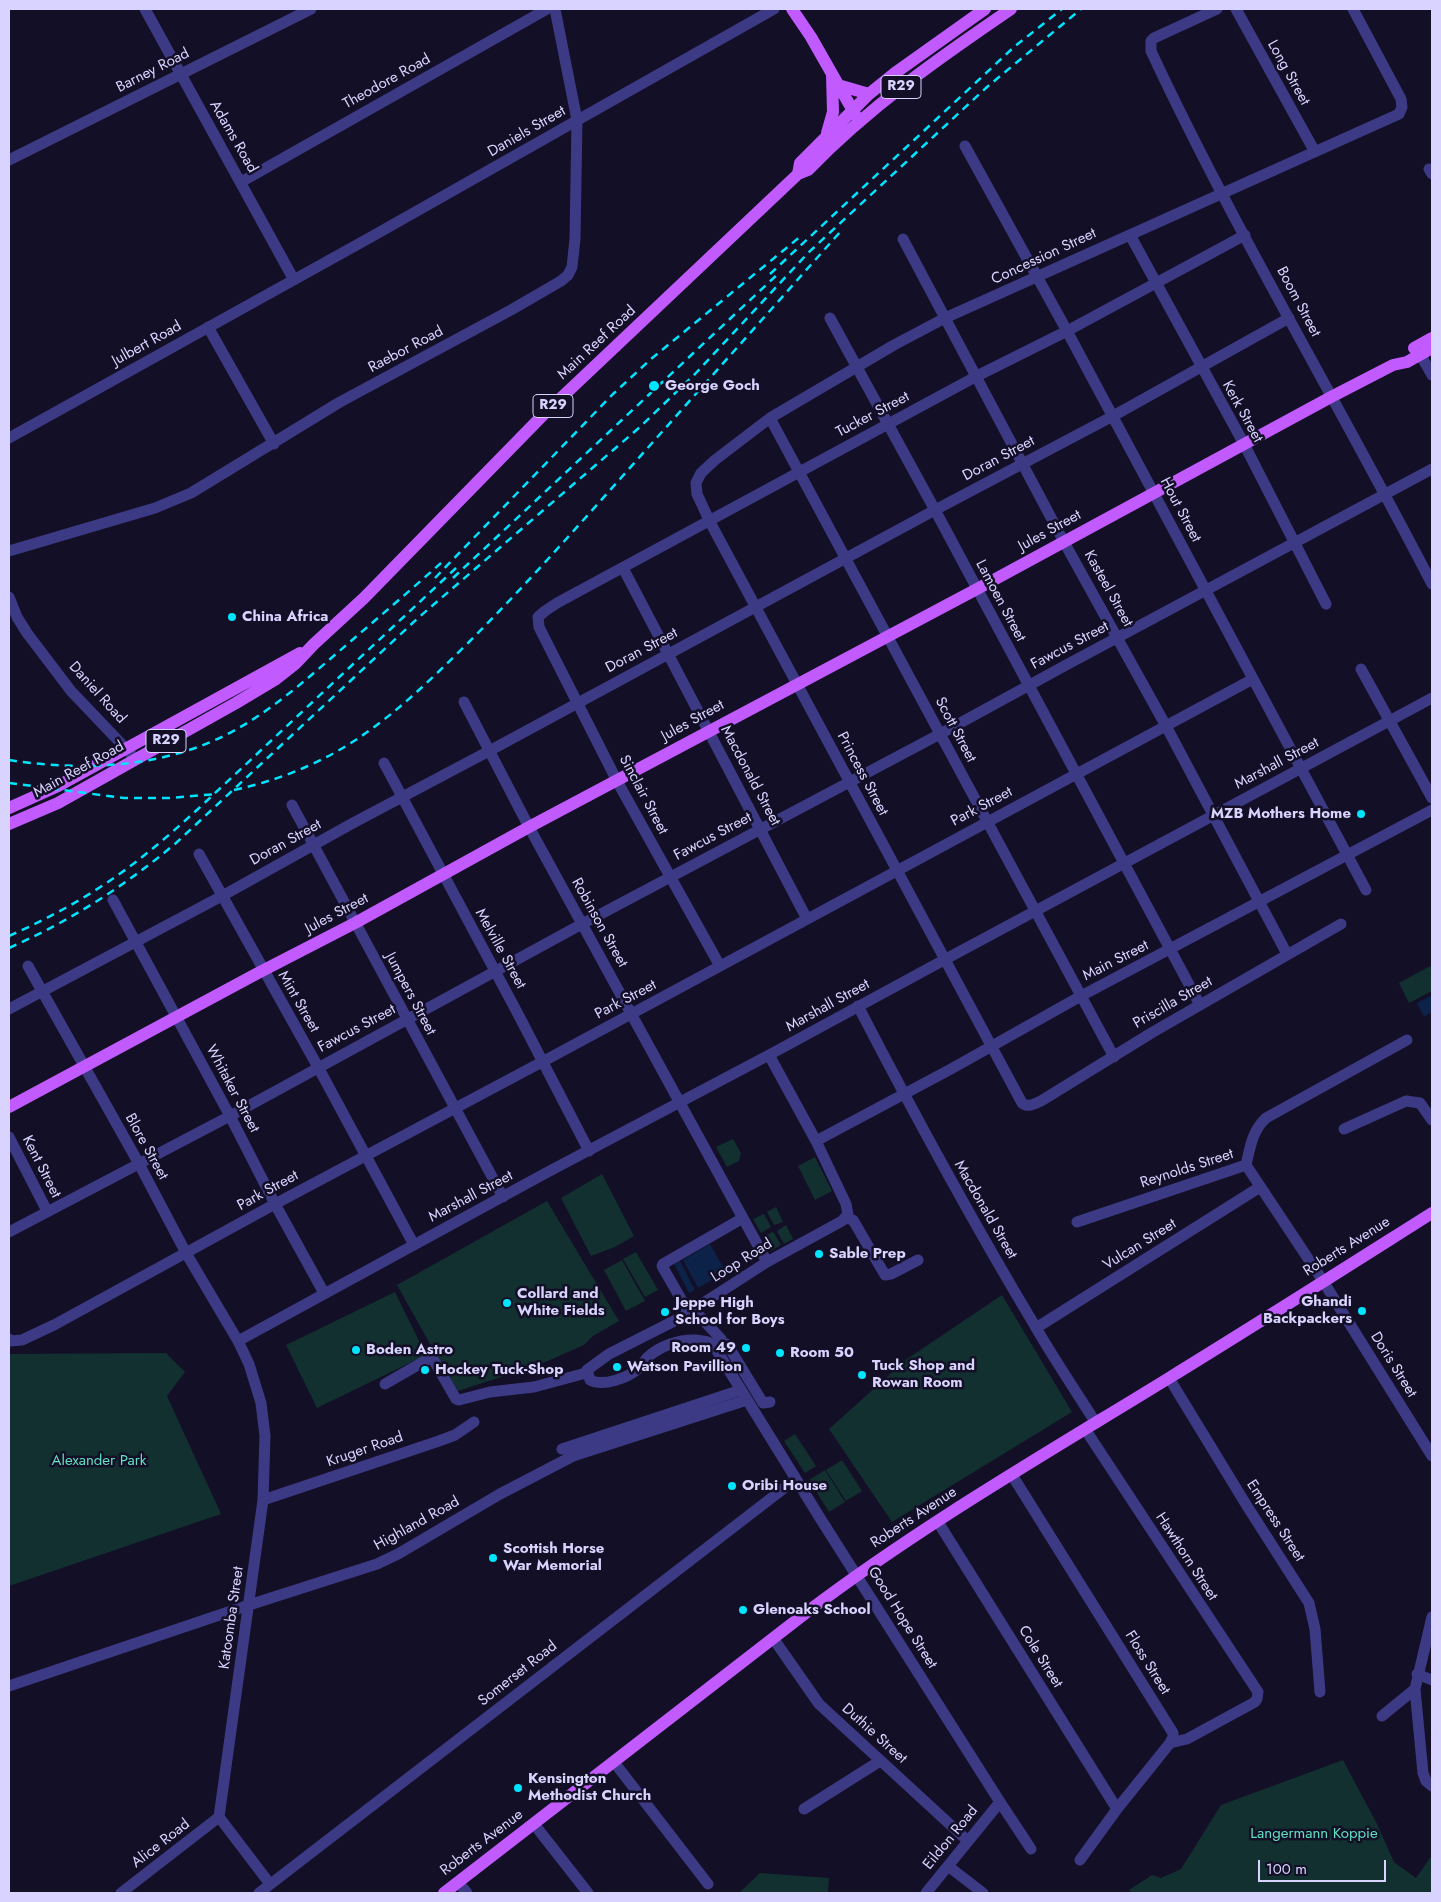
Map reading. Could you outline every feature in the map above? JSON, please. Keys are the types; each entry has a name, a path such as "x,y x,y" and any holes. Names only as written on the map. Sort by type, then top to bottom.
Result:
{"main road":[{"path":"792,9 811,37 859,121"},
{"name":"Main Reef Road","path":"798,174 800,163 869,94 895,73 986,9"},
{"name":"Main Reef Road","path":"9,824 58,803 90,783 258,691 295,664 364,598 544,414 798,174 808,170 859,121 918,74 1011,9"},
{"path":"835,79 869,94"},
{"path":"825,138 832,121 835,79"},
{"name":"Jules Street","path":"1418,351 1432,338"},
{"name":"Jules Street","path":"9,1107 263,970 443,876 529,827 977,589 1392,365 1403,354 1432,348"},
{"name":"Main Reef Road","path":"9,808 58,786 314,644"},
{"path":"82,773 90,783"},
{"name":"Roberts Avenue","path":"444,1893 857,1575 1012,1475 1432,1213"}],"street":[{"name":"Adams Road","path":"145,9 294,280"},
{"name":"Barney Road","path":"9,160 311,9"},
{"name":"Theodore Road","path":"241,182 547,9"},
{"name":"Raebor Road","path":"9,551 168,503 191,493 340,402 561,282 568,275 572,267 575,239 578,120 554,9"},
{"name":"Daniels Street","path":"294,280 774,9"},
{"name":"Boom Street","path":"1217,9 1160,34 1150,41 1151,51 1244,235 1331,397 1386,493 1432,583"},
{"name":"Long Street","path":"1236,9 1315,152"},
{"name":"Concession Street","path":"715,460 770,418 856,367 945,318 1394,117 1401,111 1401,99 1353,9"},
{"name":"Hout Street","path":"965,146 1067,331 1366,890"},
{"name":"Kerk Street","path":"1130,235 1244,444 1326,604"},
{"name":"Tucker Street","path":"544,637 538,617 544,610 710,522 800,471 977,376 1067,331 1244,235"},
{"name":"Kasteel Street","path":"903,238 1064,542 1166,726 1212,816 1287,954"},
{"name":"Julbert Road","path":"12,437 294,280"},
{"name":"Lamoen Street","path":"830,318 1200,1005"},
{"name":"Doran Street","path":"9,1009 222,896 668,653 1112,416 1289,318"},
{"path":"208,327 274,444"},
{"path":"1418,351 1432,375"},
{"name":"Scott Street","path":"770,418 1114,1057"},
{"name":"Princess Street","path":"715,460 701,473 696,488 710,522 1022,1104"},
{"name":"Fawcus Street","path":"9,1232 138,1162 230,1116 582,924 1432,469"},
{"name":"Macdonald Street","path":"623,568 808,918"},
{"name":"Daniel Road","path":"11,601 17,617 27,633 71,691 136,758"},
{"name":"Sinclair Street","path":"544,637 617,781 720,966"},
{"path":"1361,669 1432,798"},
{"name":"Park Street","path":"10,1340 22,1340 54,1326 365,1155 542,1062 1253,679"},
{"name":"Marshall Street","path":"238,1341 324,1292 1432,698"},
{"name":"Robinson Street","path":"464,702 491,750 529,827 767,1262"},
{"name":"Melville Street","path":"384,762 589,1151"},
{"name":"Jumpers Street","path":"292,805 502,1197"},
{"name":"Main Street","path":"816,1141 991,1047 1081,996 1432,810"},
{"name":"Mint Street","path":"199,854 318,1067 414,1245"},
{"name":"Whitaker Street","path":"113,900 324,1292"},
{"name":"Priscilla Street","path":"1022,1104 1030,1106 1041,1101 1200,1005 1341,924"},
{"name":"Blore Street","path":"28,966 138,1162 186,1253 238,1341"},
{"name":"Macdonald Street","path":"858,1006 947,1173 1090,1426"},
{"name":"Reynolds Street","path":"1077,1222 1246,1166 1254,1134 1260,1123 1266,1118 1407,1040"},
{"path":"769,1055 816,1141 846,1204 848,1212 845,1218 853,1220 885,1275 891,1274 918,1260"},
{"path":"1344,1129 1406,1101 1420,1103 1432,1120"},
{"name":"Kent Street","path":"9,1137 47,1211"},
{"name":"Doris Street","path":"1246,1166 1323,1281 1432,1456"},
{"name":"Vulcan Street","path":"1036,1328 1260,1187"},
{"path":"743,1218 662,1266 691,1311 722,1345 763,1403 770,1402"},
{"name":"Loop Road","path":"586,1372 590,1366 609,1354 691,1311 767,1262 845,1218"},
{"path":"385,1384 430,1358 433,1359 456,1399 459,1400 490,1392 534,1387 586,1372 590,1380 594,1382 615,1380 638,1369 648,1357 663,1347 687,1340 722,1345"},
{"name":"Katoomba Street","path":"218,1817 263,1500 265,1436 263,1416 255,1382 238,1341"},
{"name":"Good Hope Street","path":"722,1345 744,1395 1031,1849"},
{"name":"Empress Street","path":"1169,1378 1246,1506 1309,1603 1315,1629 1320,1692"},
{"path":"562,1449 744,1395"},
{"name":"Highland Road","path":"9,1686 388,1559 500,1494 572,1456 744,1395"},
{"name":"Kruger Road","path":"263,1500 439,1441 454,1435 474,1422"},
{"name":"Hawthorn Street","path":"1090,1426 1253,1685 1258,1696 1255,1702 1187,1739 1170,1743"},
{"name":"Floss Street","path":"1012,1475 1170,1727 1173,1737 1170,1743"},
{"name":"Somerset Road","path":"259,1893 796,1479"},
{"name":"Cole Street","path":"938,1522 1117,1809"},
{"path":"1432,1617 1417,1674 1415,1689 1423,1773 1426,1780 1432,1786"},
{"name":"Duthie Street","path":"773,1638 814,1699 968,1841"},
{"path":"1417,1674 1432,1680"},
{"path":"1382,1716 1415,1689"},
{"path":"1080,1860 1117,1809 1170,1743"},
{"path":"804,1810 880,1761"},
{"path":"614,1762 708,1884"},
{"name":"Eildon Road","path":"926,1893 1000,1802"},
{"path":"218,1817 270,1884"},
{"name":"Alice Road","path":"121,1893 218,1817"},
{"path":"534,1824 588,1893"},
{"path":"948,1866 983,1893"},
{"path":"458,1882 467,1893"}],"green space":[{"path":"1432,965 1432,991 1409,1003 1399,983"},
{"path":"733,1139 741,1153 739,1161 727,1167 716,1147"},
{"path":"815,1157 832,1191 815,1200 798,1166"},
{"path":"602,1174 634,1236 615,1247 591,1256 561,1198"},
{"name":"Collard and White Fields","path":"547,1201 619,1321 593,1336 584,1345 541,1364 458,1391 397,1285"},
{"path":"776,1207 783,1222 774,1225 767,1212"},
{"path":"764,1214 771,1227 761,1233 753,1219"},
{"path":"786,1225 793,1239 784,1244 777,1231"},
{"path":"772,1232 781,1245 771,1251 763,1237"},
{"path":"636,1252 658,1290 645,1297 623,1259"},
{"path":"622,1260 645,1301 626,1311 604,1270"},
{"name":"Boden Astro","path":"395,1292 426,1355 317,1408 286,1345"},
{"path":"1002,1295 1072,1412 892,1522 829,1429 907,1359"},
{"name":"Alexander Park","path":"166,1353 185,1372 167,1396 221,1514 9,1586 9,1354"},
{"path":"795,1434 816,1466 805,1473 784,1441"},
{"path":"842,1460 862,1491 846,1501 826,1470"},
{"path":"825,1470 845,1502 829,1512 809,1480"},
{"name":"Langermann Koppie","path":"1343,1760 1377,1824 1394,1862 1416,1878 1432,1855 1432,1893 1132,1893 1129,1890 1152,1875 1161,1878 1181,1869 1221,1805"},
{"path":"760,1873 829,1878 828,1893 739,1893"}],"water":[{"path":"1432,995 1432,1012 1424,1017 1417,1003"},
{"path":"710,1244 726,1272 698,1288 683,1260"},
{"path":"680,1261 695,1290 689,1293 674,1264"}],"railway":[{"path":"770,274 1014,47 1062,9"},
{"path":"9,948 54,926 117,888 176,843 418,618 640,427 695,374 808,253 987,87 1081,9"},
{"path":"234,790 271,780 304,768 335,753 389,716 415,694 468,643 545,562 841,231"},
{"path":"435,578 613,394 651,359 801,236"},
{"path":"453,578 780,272"},
{"path":"9,760 75,766 120,764 164,757 186,751 226,735 262,713 296,688 441,563"},
{"path":"9,936 59,912 91,893 153,849 456,568"},
{"path":"9,783 124,798 169,798 217,794"}],"place":[{"name":"George Goch","path":"654,386"},
{"name":"China Africa","path":"232,617"},
{"name":"MZB Mothers Home","path":"1361,814"},
{"name":"Sable Prep","path":"819,1254"},
{"name":"Collard and White Fields","path":"507,1303"},
{"name":"Ghandi Backpackers","path":"1362,1311"},
{"name":"Jeppe High School for Boys","path":"665,1312"},
{"name":"Room 49","path":"746,1348"},
{"name":"Boden Astro","path":"356,1350"},
{"name":"Room 50","path":"780,1353"},
{"name":"Watson Pavillion","path":"617,1367"},
{"name":"Hockey Tuck-Shop","path":"425,1370"},
{"name":"Tuck Shop and Rowan Room","path":"862,1375"},
{"name":"Oribi House","path":"732,1486"},
{"name":"Scottish Horse War Memorial","path":"493,1558"},
{"name":"Glenoaks School","path":"743,1610"},
{"name":"Kensington Methodist Church","path":"518,1788"}]}
